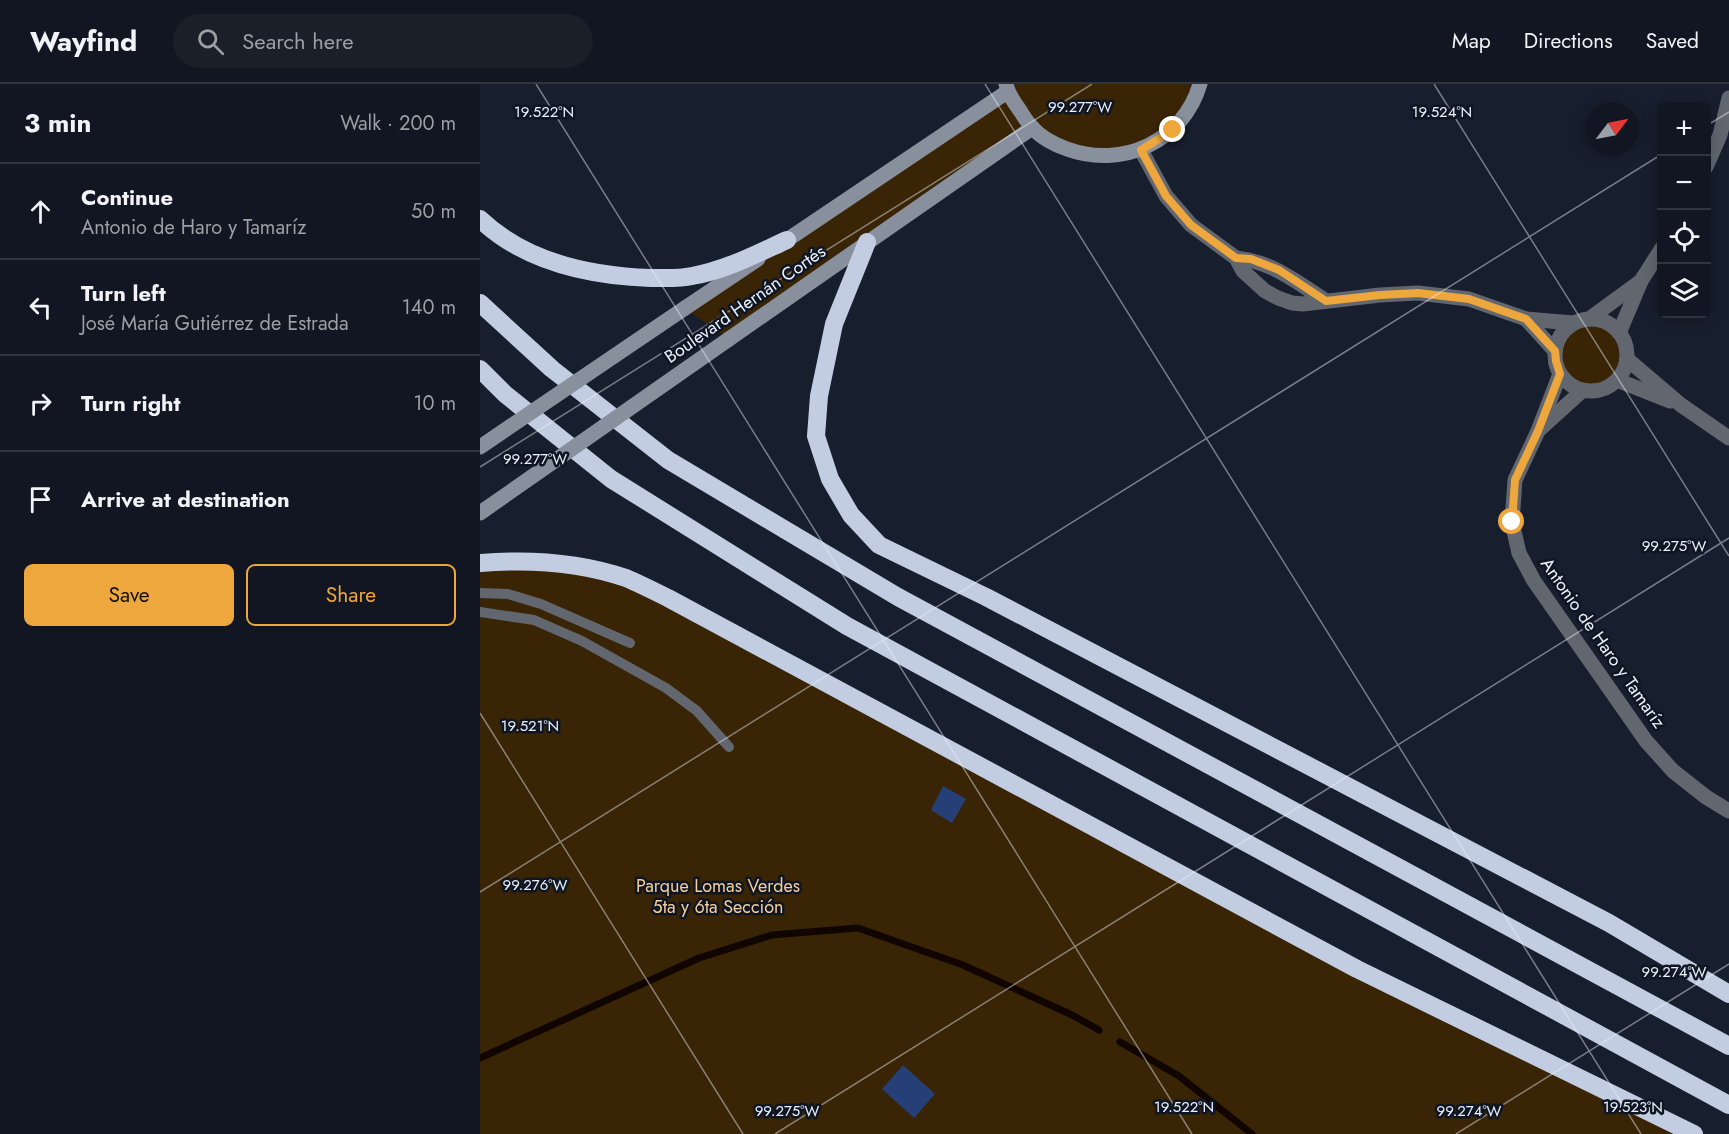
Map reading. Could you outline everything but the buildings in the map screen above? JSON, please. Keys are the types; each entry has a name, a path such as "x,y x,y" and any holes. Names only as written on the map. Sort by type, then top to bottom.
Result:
{"highway":[{"path":"480,219 490,228 532,254 577,270 621,277 691,277 744,260 787,240"},
{"path":"867,242 834,324 819,396 816,436 830,479 850,515 879,545 1048,629 1609,923 1729,994"},
{"path":"480,303 552,369 668,460 898,597 1729,1046"},
{"path":"480,369 505,394 611,479 847,626 1729,1105"},
{"path":"480,563 525,561 592,568 627,579 668,598 1357,969 1694,1134"}],"main road":[{"path":"1006,88 1032,128 1056,146 1083,155 1112,157 1141,150 1173,130 1195,100 1200,84"},
{"name":"Boulevard Hernán Cortés","path":"480,447 787,240 1006,88"},
{"name":"Boulevard Hernán Cortés","path":"480,513 1032,128"}],"street":[{"path":"1711,157 1720,135 1729,98"},
{"path":"1141,150 1166,196 1191,225 1236,258 1254,282 1278,298 1303,304 1418,293 1469,299 1526,319 1573,324"},
{"path":"1619,333 1641,281 1657,256"},
{"path":"1236,258 1251,259 1279,270 1326,301"},
{"path":"1589,319 1606,322 1619,333 1625,343 1624,369 1617,380 1606,388 1594,391 1583,390 1571,385 1560,374 1555,351 1561,334 1573,324 1589,319 1641,281"},
{"path":"1526,319 1555,351"},
{"path":"1626,359 1681,405 1729,438"},
{"name":"Antonio de Haro y Tamaríz","path":"1560,374 1538,431 1515,480 1512,522 1519,553 1534,581 1646,741 1673,771 1729,812"},
{"path":"1617,380 1681,405"},
{"name":"Antonio de Haro y Tamaríz","path":"1538,431 1583,390"}],"lane":[{"path":"480,593 508,594 541,604 630,643"},
{"path":"480,612 534,620 566,634 666,688 698,711 729,747"},
{"path":"566,634 574,617"}],"green space":[{"path":"1010,84 1196,84 1171,125 1139,145 1113,150 1061,144 1034,126"},
{"path":"1006,93 1029,129 729,339 685,309"},
{"path":"1584,320 1598,320 1611,325 1621,335 1626,355 1621,375 1611,385 1598,390 1584,390 1571,385 1561,375 1556,362 1556,348 1561,335 1571,325"},
{"name":"Parque Lomas Verdes 5ta y 6ta Sección","path":"480,564 627,579 1357,969 1694,1134 480,1134"}],"waterway":[{"path":"480,1058 699,958 772,935 858,928 963,965 1072,1015 1099,1030"},
{"path":"1120,1042 1179,1076 1252,1134"}],"route":[{"path":"1173,130 1141,150 1166,196 1191,225 1236,258 1265,263 1326,301 1418,293 1469,299 1526,319 1555,351 1560,374 1538,431 1515,480 1512,522"}]}
